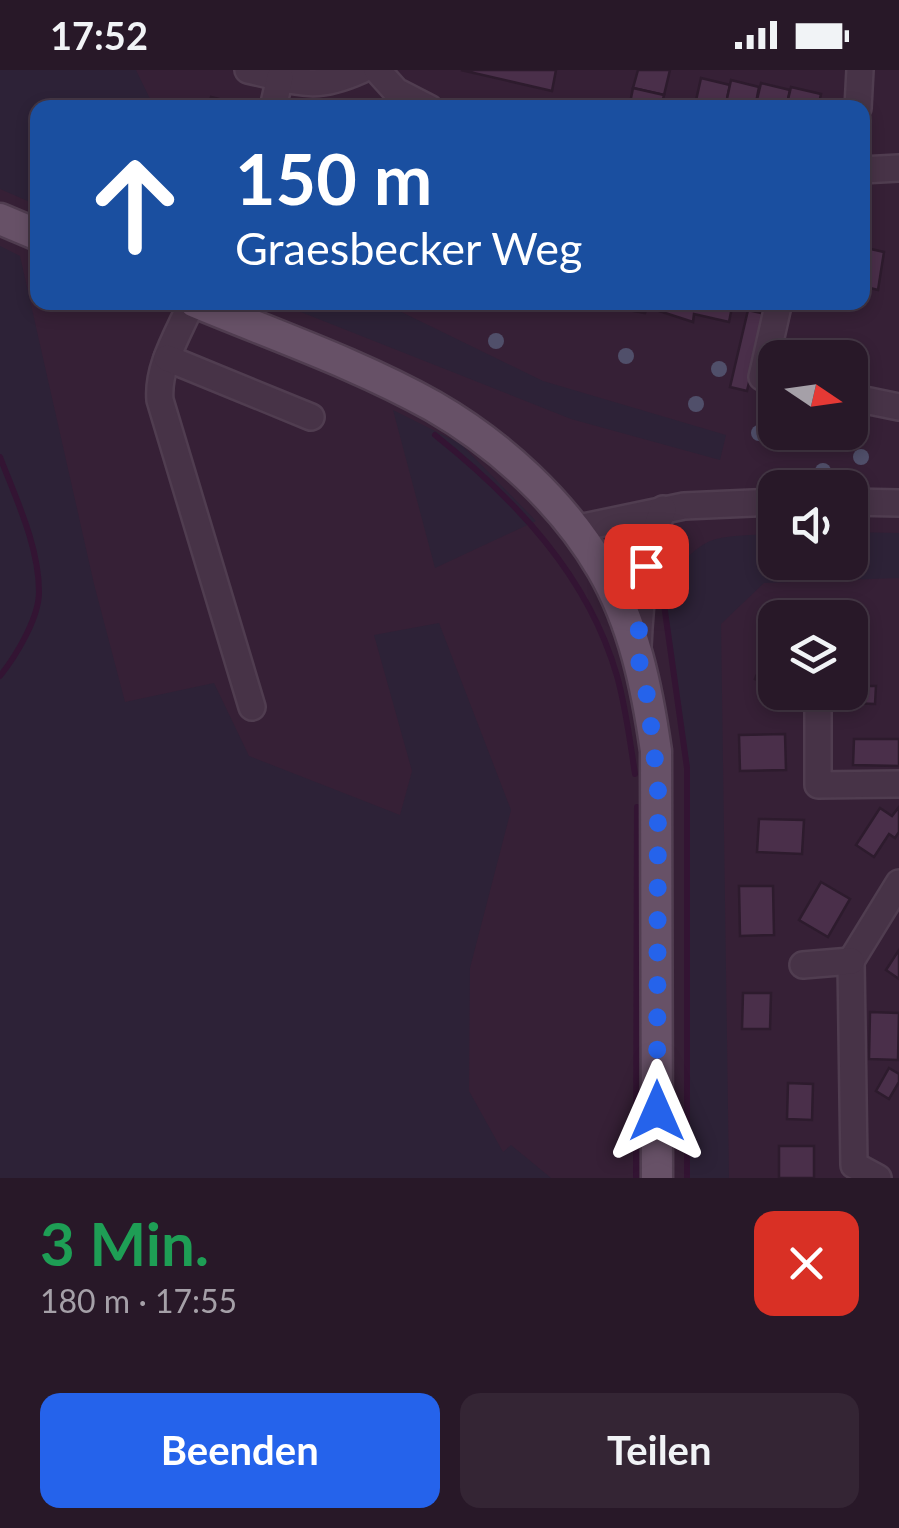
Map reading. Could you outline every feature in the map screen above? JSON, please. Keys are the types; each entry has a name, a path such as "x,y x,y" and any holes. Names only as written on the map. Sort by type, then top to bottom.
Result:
{"main road":[{"path":"0,220 30,233"},
{"path":"212,310 431,405 480,436 524,472 574,529 602,569 638,656 648,700 658,786 657,1178"}],"street":[{"path":"248,70 312,84 332,83 362,70"},
{"path":"377,70 396,91 413,100"},
{"path":"858,100 860,70"},
{"path":"275,100 280,77"},
{"path":"870,170 899,168"},
{"path":"190,310 158,385 160,400 252,707"},
{"path":"770,340 777,310"},
{"path":"168,358 310,416"},
{"path":"868,400 899,406"},
{"path":"574,529 663,509 758,502"},
{"path":"868,502 899,503"},
{"path":"638,656 640,597 652,536 663,509"},
{"path":"818,712 818,785 899,784"},
{"path":"878,1178 854,1172 851,961 899,883"},
{"path":"803,965 851,961"}],"shaded area":[{"path":"0,70 136,70 151,100 30,100 30,202 0,189"},
{"path":"0,246 20,256 94,584 125,702 214,683 249,756 400,815 412,771 374,635 439,623 511,810 470,968 469,1091 503,1152 511,1145 551,1178 0,1178"},
{"path":"296,310 397,310 543,381 726,435 720,460 571,419"},
{"path":"393,410 461,444 536,521 435,568"},
{"path":"868,532 899,533 899,578 868,579"},
{"path":"758,534 758,580 845,580 764,583 721,624 729,1178 688,1178 688,764 665,596 681,564 695,551 710,541"}],"building":[{"path":"461,70 556,70 552,91"},
{"path":"638,70 670,70 664,95 633,88"},
{"path":"701,78 730,85 727,100 696,100"},
{"path":"731,80 759,87 757,100 727,100"},
{"path":"761,83 790,90 788,100 757,100"},
{"path":"791,87 821,94 820,100 788,100"},
{"path":"633,88 664,95 663,100 631,100"},
{"path":"870,249 884,252 878,290 870,288"},
{"path":"656,310 731,310 729,322 694,314 693,322"},
{"path":"748,310 765,314 747,391 730,387"},
{"path":"868,686 876,686 875,704 868,704"},
{"path":"785,734 786,770 740,771 739,735"},
{"path":"854,739 899,739 899,766 853,765"},
{"path":"899,807 899,832 895,838 889,834 874,857 856,845 880,808 892,816"},
{"path":"759,819 804,820 802,854 757,852"},
{"path":"821,882 850,899 828,937 799,920"},
{"path":"739,886 773,886 774,935 740,936"},
{"path":"899,950 899,979 886,970"},
{"path":"743,993 771,993 770,1029 742,1029"},
{"path":"870,1012 899,1013 898,1060 869,1059"},
{"path":"889,1068 899,1074 899,1082 889,1099 876,1091"},
{"path":"788,1083 813,1084 812,1120 787,1119"},
{"path":"779,1146 814,1146 814,1178 779,1178"}],"waterway":[{"path":"435,435 520,513 568,572 588,605 617,676 635,774"},
{"path":"0,457 31,540 39,592 31,625 0,676"},
{"path":"681,553 667,570 662,590 687,768 687,1178"},
{"path":"636,1178 637,807"}],"route":[{"path":"646,566 640,597 638,656 656,750 658,786 657,1111"}]}
